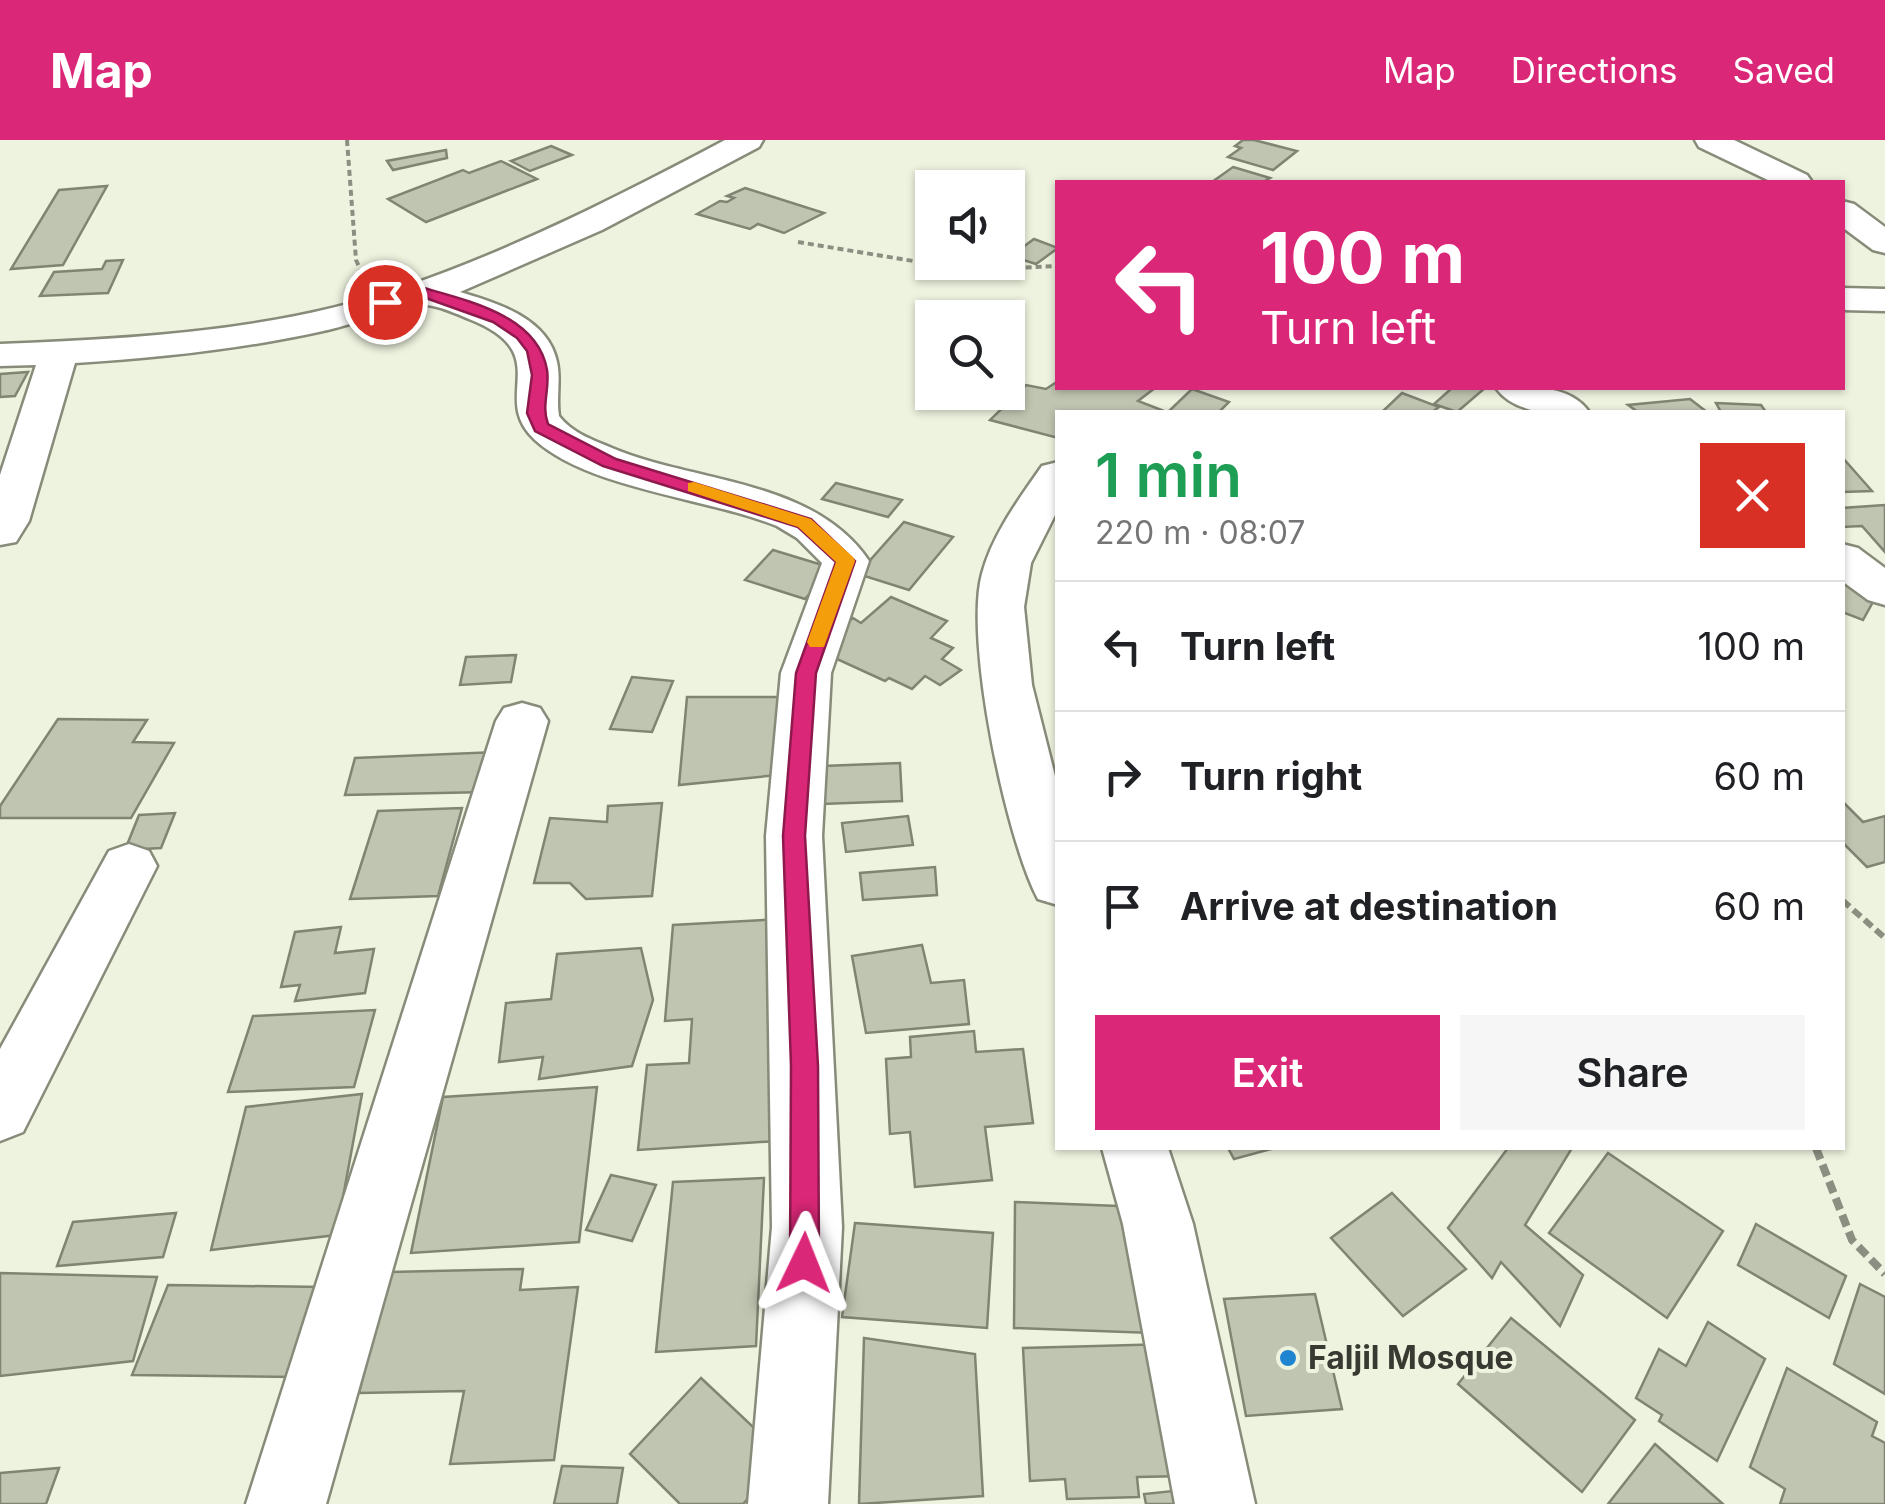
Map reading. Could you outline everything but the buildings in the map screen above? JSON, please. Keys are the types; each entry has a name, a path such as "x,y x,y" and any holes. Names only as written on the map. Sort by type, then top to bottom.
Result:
{"street":[{"path":"0,355 172,346 424,292 620,209 748,140"},
{"path":"1710,140 1792,180"},
{"path":"1845,213 1885,243"},
{"path":"424,292 498,319 522,334 534,351 540,375 536,413 541,427 559,440 610,462 804,523 846,561 806,673 794,836 806,1227 788,1504"},
{"path":"1845,299 1885,300"},
{"path":"0,532 59,354"},
{"path":"1520,390 1565,410"},
{"path":"1055,477 1028,523 1004,577 999,635 1020,741 1055,872"},
{"path":"1845,560 1885,590"},
{"path":"286,1504 522,721"},
{"path":"0,1112 129,866"},
{"path":"1136,1150 1158,1224 1214,1504"}],"path":[{"path":"347,140 360,270 378,281 424,292"},
{"path":"798,242 968,270 1055,266"},
{"path":"1845,903 1885,938"},
{"path":"1817,1150 1852,1240 1885,1274"}],"slow traffic":[{"path":"694,487 804,523 846,561 817,642"}],"place":[{"name":"Faljil Mosque","path":"1288,1358"}],"route":[{"path":"385,302 424,292 498,319 522,334 534,351 540,375 536,413 541,427 559,440 610,462 804,523 846,561 806,673 794,836 804,1066 804,1263"}]}
